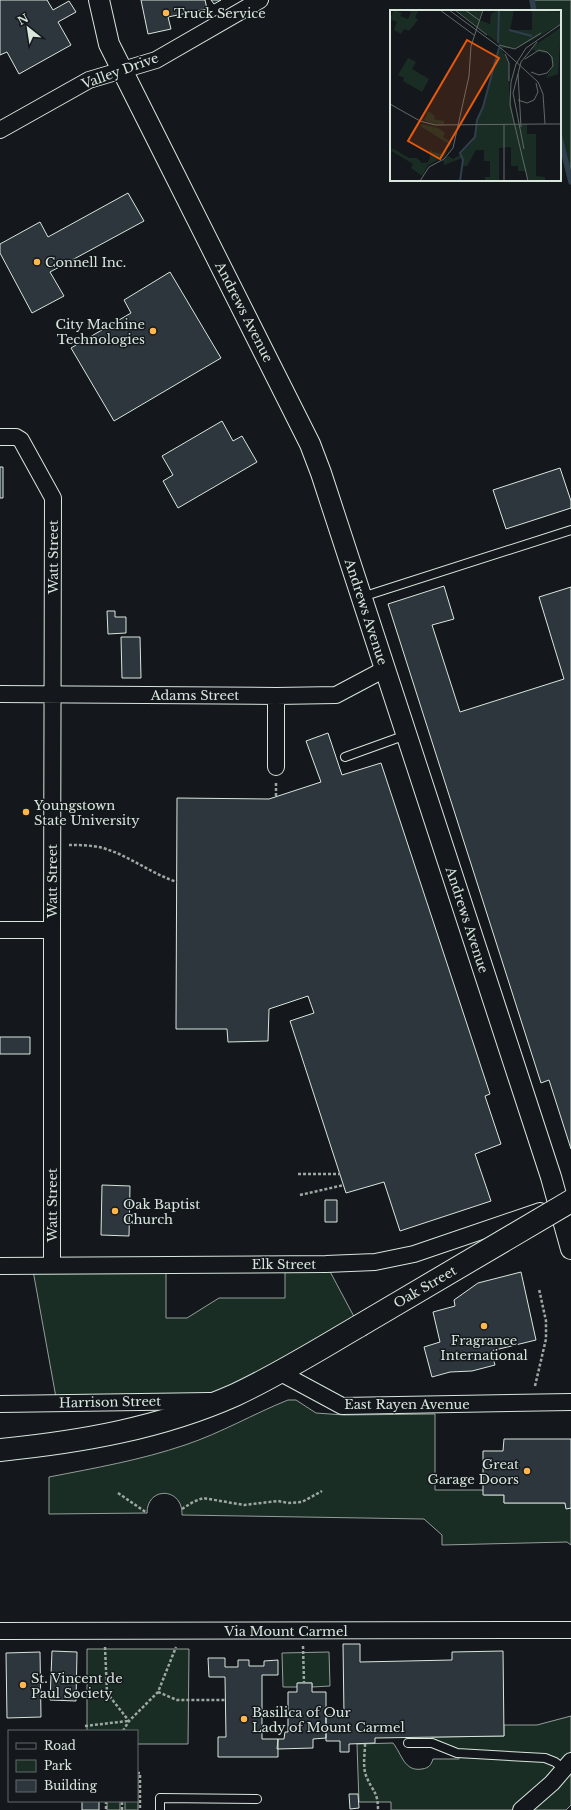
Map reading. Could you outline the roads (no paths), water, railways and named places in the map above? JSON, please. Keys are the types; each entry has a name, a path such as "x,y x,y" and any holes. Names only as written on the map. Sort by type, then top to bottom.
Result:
{"main road":[{"name":"Oak Street","path":"279,1372 359,1326 565,1201"},
{"path":"0,1450 54,1444 120,1432 178,1417 221,1400 279,1372"}],"street":[{"name":"Andrews Avenue","path":"99,0 109,44 310,444 321,473 406,735 565,1201 571,1249"},
{"name":"Valley Drive","path":"0,130 90,80 156,60 260,0"},
{"name":"Watt Street","path":"0,437 16,437 21,440 53,498 52,1265"},
{"name":"Adams Street","path":"0,694 276,696 336,694 385,670"},
{"path":"276,696 276,767"},
{"path":"0,930 52,930"},
{"name":"Elk Street","path":"0,1266 326,1264 375,1262 421,1252 538,1212 565,1201"},
{"name":"East Rayen Avenue","path":"279,1372 342,1406 571,1402"},
{"name":"Harrison Street","path":"0,1404 221,1400"},
{"name":"Via Mount Carmel","path":"0,1631 571,1630"},
{"path":"521,1810 552,1783 567,1765"}],"lane":[{"path":"361,597 571,530"},
{"path":"345,757 406,735"},
{"path":"408,1743 432,1743 457,1753 545,1758 567,1765"},
{"path":"160,1810 160,1798 257,1799"}],"waterway":[{"path":"532,0 534,10"},
{"path":"561,142 571,182"}],"place":[{"name":"Truck Service","path":"166,13"},
{"name":"Connell Inc.","path":"37,262"},
{"name":"City Machine Technologies","path":"153,331"},
{"name":"Youngstown State University","path":"26,812"},
{"name":"Oak Baptist Church","path":"115,1211"},
{"name":"Fragrance International","path":"484,1326"},
{"name":"Great Garage Doors","path":"527,1471"},
{"name":"St. Vincent de Paul Society","path":"23,1685"},
{"name":"Basilica of Our Lady of Mount Carmel","path":"244,1719"}]}
